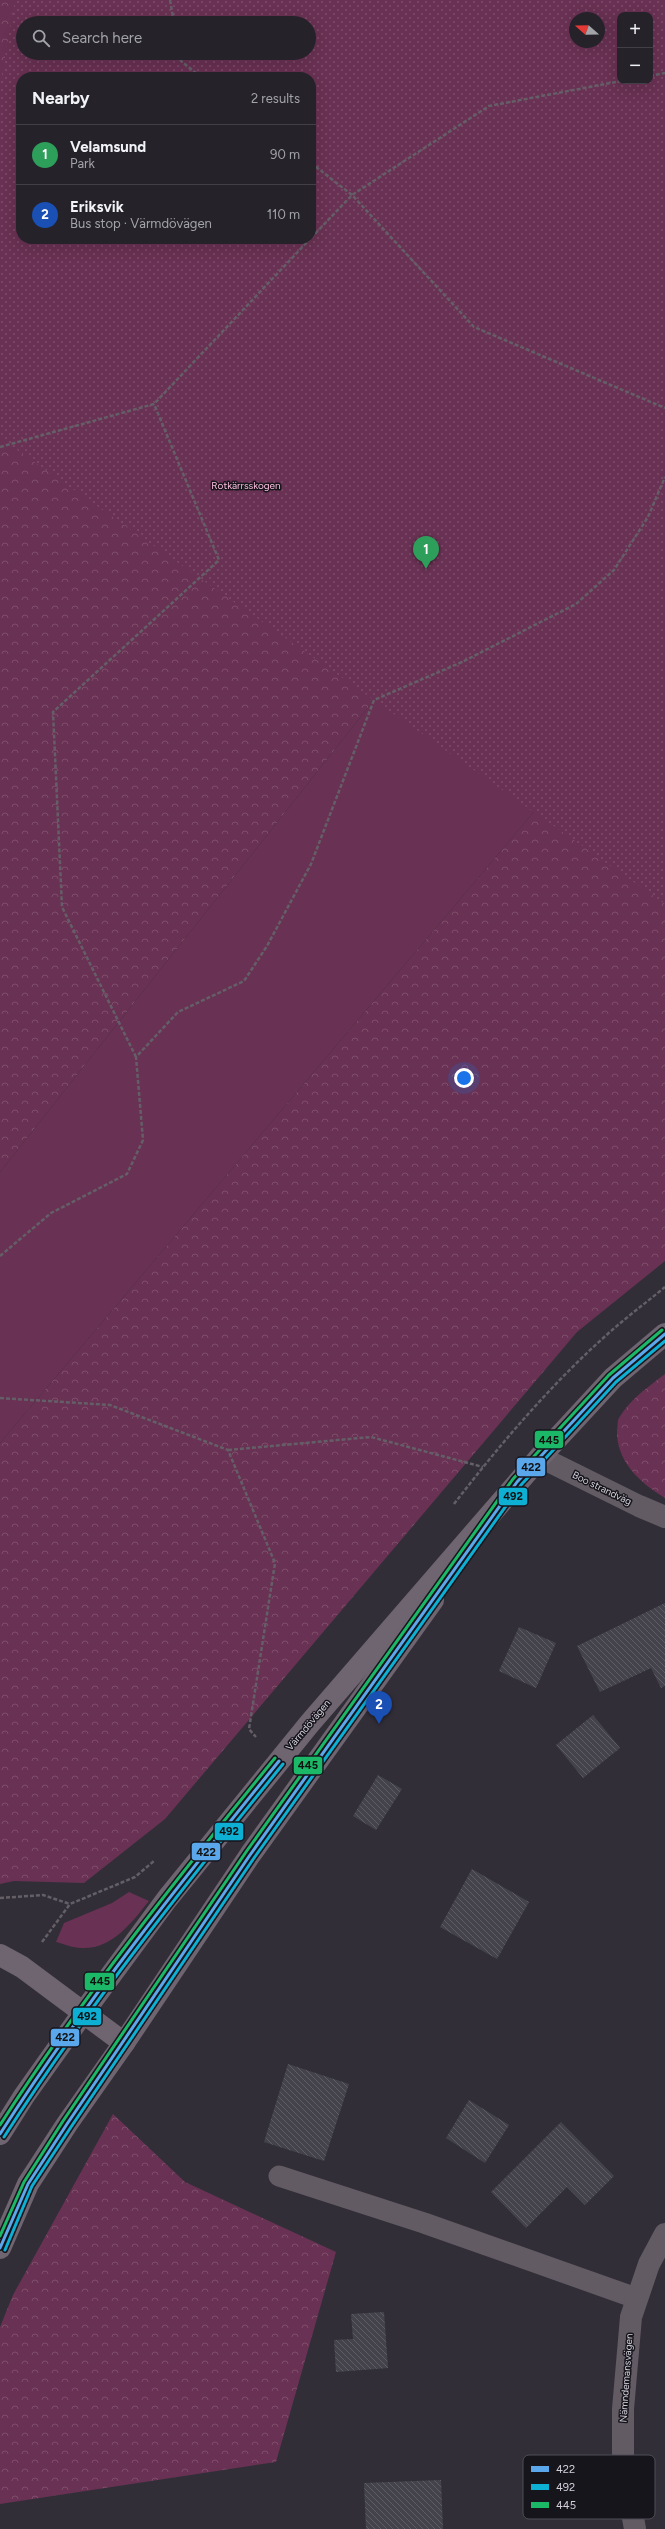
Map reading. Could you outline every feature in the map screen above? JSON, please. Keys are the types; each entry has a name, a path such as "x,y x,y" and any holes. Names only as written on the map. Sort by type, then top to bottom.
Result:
{"main road":[{"name":"Värmdövägen","path":"0,2134 24,2096 167,1899 310,1723 517,1482 613,1378 665,1334"},
{"name":"Värmdövägen","path":"0,2248 28,2184 67,2124 124,2043 255,1848 517,1482"},
{"path":"0,1955 22,1967 124,2043"}],"street":[{"name":"Boo strandväg","path":"540,1457 639,1506 665,1517"},
{"name":"Nämndemansvägen","path":"623,2455 623,2408 631,2316 649,2264 665,2234"},
{"name":"Nämndemansvägen","path":"634,2519 636,2529"}],"lane":[{"path":"279,2176 424,2223 636,2298"}],"path":[{"path":"170,0 173,16"},
{"path":"181,60 195,72"},
{"path":"653,75 665,73"},
{"path":"316,232 352,195 489,106 617,82"},
{"path":"316,167 352,195 474,327 665,408"},
{"path":"0,447 154,404 304,244"},
{"path":"0,1256 51,1213 127,1174 143,1140 136,1057 62,907 53,712 219,560 154,404"},
{"path":"136,1057 178,1012 244,981 267,946 311,864 374,700 462,662 576,604 614,570 648,517 665,477"},
{"path":"0,1398 110,1405 228,1450 371,1437 483,1467"},
{"path":"228,1450 275,1563 249,1729 259,1741"},
{"path":"48,1934 70,1904 135,1877 158,1857"},
{"path":"0,1898 43,1895 70,1904"}],"green space":[{"name":"Rotkärrsskogen","path":"0,0 665,0 665,444 374,700 0,1172"},
{"name":"Rotkärrsskogen","path":"15,0 665,0 665,904 0,438 0,85"},
{"path":"665,657 0,1443 0,1172 374,700"},
{"path":"665,657 665,1261 577,1332 165,1819 84,1883 14,1881 0,1884 0,1443"},
{"path":"665,1374 665,1498 647,1485 631,1470 621,1452 617,1430 618,1419 628,1405"},
{"path":"129,1892 149,1901 128,1926 112,1940 92,1947 81,1948 56,1942 64,1923 112,1903"},
{"path":"113,2114 185,2182 336,2252 276,2462 0,2504 0,2327 13,2295"}],"building":[{"path":"665,1603 665,1686 661,1688 651,1668 600,1692 577,1646"},
{"path":"519,1627 556,1643 536,1688 499,1671"},
{"path":"593,1715 620,1748 583,1778 556,1745"},
{"path":"378,1775 402,1789 376,1830 353,1816"},
{"path":"472,1869 529,1902 497,1959 440,1927"},
{"path":"288,2064 349,2084 324,2161 264,2142"},
{"path":"469,2100 509,2125 485,2163 446,2138"},
{"path":"561,2122 614,2176 585,2205 567,2187 526,2228 491,2192"},
{"path":"384,2312 388,2368 336,2372 334,2340 353,2339 351,2314"},
{"path":"441,2480 443,2529 366,2529 364,2483"}],"transit line":[{"name":"445","path":"0,2236 24,2182 63,2121 246,1852 513,1479 609,1375 662,1330"},
{"name":"422","path":"0,2248 28,2184 67,2124 250,1855 517,1482 613,1378 665,1334"},
{"name":"492","path":"5,2250 32,2186 71,2127 254,1858 521,1485 616,1382 665,1341"},
{"name":"445","path":"0,2125 64,2030 132,1938 167,1892 275,1758"},
{"name":"422","path":"0,2134 32,2085 99,1990 279,1761"},
{"name":"492","path":"4,2137 36,2088 103,1993 283,1764"}],"place":[{"name":"Velamsund","path":"426,569"},
{"name":"Eriksvik","path":"379,1724"}]}
